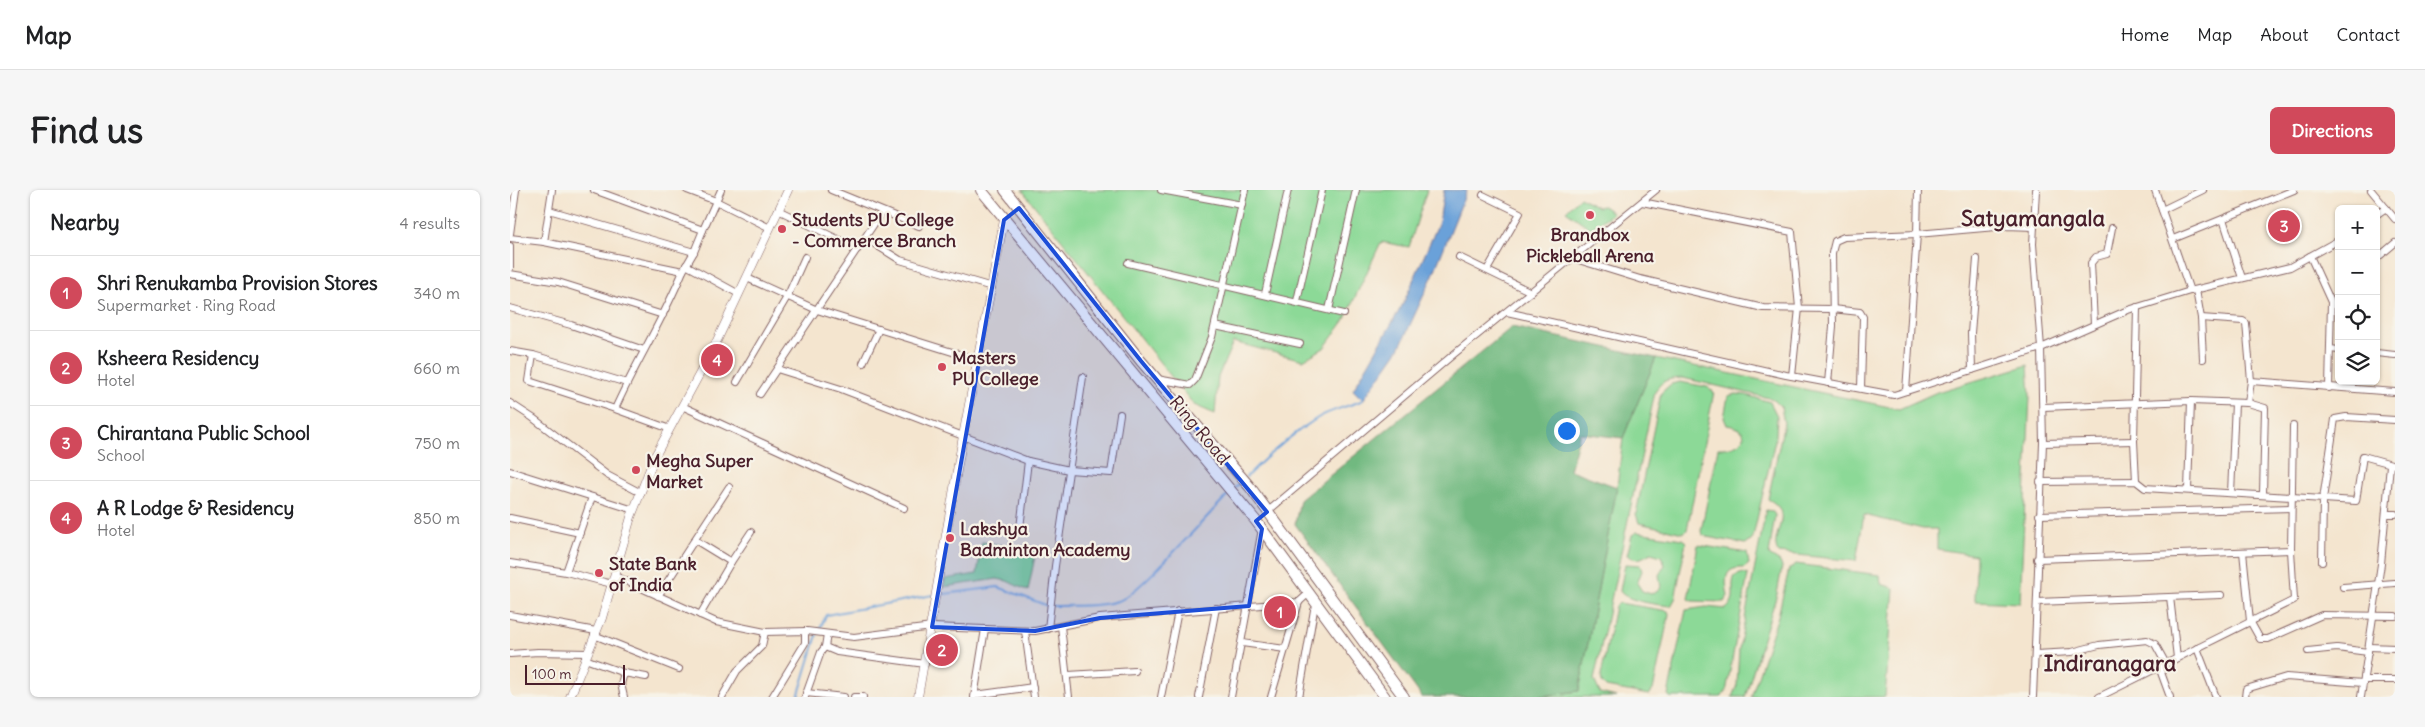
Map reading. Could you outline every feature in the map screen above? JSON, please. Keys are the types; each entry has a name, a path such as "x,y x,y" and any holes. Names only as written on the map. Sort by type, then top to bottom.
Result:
{"main road":[{"name":"Ring Road","path":"981,190 1259,525 1310,592 1385,697"},
{"name":"Ring Road","path":"1005,190 1156,378 1250,487 1404,697"},
{"path":"1004,220 1019,208"},
{"path":"1259,525 1267,512"}],"street":[{"path":"510,234 516,190"},
{"path":"544,242 552,190"},
{"path":"594,190 703,230"},
{"path":"687,190 716,201 770,228"},
{"path":"615,409 663,315 684,268 694,252 721,190"},
{"path":"570,697 595,633 615,576 634,510 655,456 747,278 788,190"},
{"path":"831,190 919,226"},
{"path":"1161,190 1242,205"},
{"path":"1156,378 1190,385 1195,380 1215,326 1245,190"},
{"path":"1265,294 1288,190"},
{"path":"1298,301 1322,190"},
{"path":"1329,310 1356,190"},
{"path":"1267,512 1656,190"},
{"path":"1906,391 1917,234 1918,190"},
{"path":"2033,697 2043,443 2041,348 2033,244 2036,190"},
{"path":"2155,190 2193,291 2201,318 2203,359"},
{"path":"2162,210 2203,190"},
{"path":"2173,239 2223,219 2278,193 2294,190"},
{"path":"2371,190 2395,219"},
{"path":"1483,195 1520,213 1487,270"},
{"path":"1642,202 1792,232 1799,308 1792,376"},
{"path":"2380,212 2386,208"},
{"path":"549,210 694,252"},
{"path":"778,210 858,249"},
{"path":"760,394 882,212"},
{"path":"2223,219 2242,278"},
{"path":"918,697 1004,220"},
{"path":"1828,383 1833,326 1832,253 1835,241 1844,237 1917,234 2007,226 2034,227"},
{"path":"2094,324 2091,263 2096,257 2108,254 2112,228"},
{"path":"510,238 544,242 684,268 739,294"},
{"path":"865,238 900,260 992,287"},
{"path":"1507,312 1792,376 1894,395 2041,348 2137,307 2290,267 2335,242"},
{"path":"2380,256 2395,243"},
{"path":"510,246 510,268"},
{"path":"2310,256 2331,302 2328,388"},
{"path":"737,382 787,298 804,257"},
{"path":"1459,257 1531,292"},
{"path":"1572,258 1640,279 1763,308 1832,309 1862,314 1861,388"},
{"path":"1972,370 1971,333 1977,259"},
{"path":"1128,263 1298,301 1344,314"},
{"path":"510,274 558,282 663,315"},
{"path":"747,278 787,298 817,310 978,360"},
{"path":"2136,481 2134,441 2137,307"},
{"path":"510,308 571,324 644,350"},
{"path":"2201,318 2242,321 2246,324 2251,381 2248,403"},
{"path":"1215,326 1300,344"},
{"path":"863,363 879,329"},
{"path":"2330,349 2335,350"},
{"path":"510,351 533,355 627,383"},
{"path":"2380,353 2395,355"},
{"path":"533,355 529,380 670,429"},
{"path":"777,368 841,389 1028,461 1069,470 1111,473 1120,414"},
{"path":"1048,629 1083,377"},
{"path":"2251,381 2395,392"},
{"path":"2043,407 2190,401 2248,403 2265,408 2263,494"},
{"path":"2188,490 2190,401"},
{"path":"2231,493 2235,402"},
{"path":"510,403 534,418 607,475 641,493"},
{"path":"682,406 904,508"},
{"path":"2322,562 2323,499 2335,419 2346,417 2395,420"},
{"path":"2099,697 2294,600 2291,550 2293,426"},
{"path":"2043,443 2134,441"},
{"path":"2040,482 2136,481 2144,488 2356,501 2363,456 2393,465 2392,488 2386,514 2361,697"},
{"path":"1020,528 1028,461"},
{"path":"510,471 634,510"},
{"path":"658,596 730,487"},
{"path":"566,572 592,496"},
{"path":"2039,514 2291,508"},
{"path":"2386,514 2395,514"},
{"path":"510,518 580,533"},
{"path":"1231,697 1249,606 1259,525"},
{"path":"700,615 731,562 752,532"},
{"path":"695,540 731,562"},
{"path":"2037,560 2291,550"},
{"path":"2243,552 2250,621 2260,639 2264,640 2317,616 2395,616"},
{"path":"510,563 566,572 612,584"},
{"path":"615,576 716,622 765,632 806,632 862,636 932,627 1025,631 1048,629 1100,618 1299,602"},
{"path":"2343,587 2395,582"},
{"path":"1271,697 1299,602 1310,592"},
{"path":"2037,602 2221,595"},
{"path":"2170,597 2177,658"},
{"path":"1299,697 1314,610 1320,606"},
{"path":"1199,697 1216,608"},
{"path":"1161,697 1178,611"},
{"path":"510,615 595,633 679,669"},
{"path":"1061,626 1069,697"},
{"path":"985,629 974,696 1033,687"},
{"path":"1025,631 1034,697"},
{"path":"722,697 737,671 762,646 765,632"},
{"path":"774,697 805,642 806,632"},
{"path":"826,633 825,647 821,652 806,695 844,697"},
{"path":"2036,654 2072,652 2099,645 2148,640 2155,644 2166,664"},
{"path":"1242,643 1285,649"},
{"path":"825,647 837,652 925,664"},
{"path":"2197,648 2216,697"},
{"path":"2308,651 2337,648 2368,650 2395,648"},
{"path":"510,654 538,652 586,656 624,672 646,677"},
{"path":"2159,667 2170,697"},
{"path":"1068,675 1135,671"},
{"path":"624,672 621,684 624,697"},
{"path":"2245,697 2246,689 2286,677 2364,681 2395,680"},
{"path":"854,697 863,697"}],"highlighted area":[{"path":"1019,208 1141,361 1267,512 1256,521 1262,529 1249,606 1100,618 1035,631 932,627 1004,220"}],"green space":[{"path":"1022,190 1427,190 1409,247 1381,242 1344,321 1324,348 1303,360 1233,342 1218,377 1215,414 1194,405"},
{"path":"1580,197 1598,207 1603,206 1613,213 1591,229 1566,211"},
{"path":"1512,327 1656,358 1623,438 1580,433 1570,470 1617,487 1579,691 1535,697 1422,697 1295,524 1300,500"},
{"path":"1656,358 1899,409 1937,392 2028,365 2030,396 2020,603 1975,601 1976,555 1937,549 1937,529 1923,529 1864,515 1856,561 1778,553 1776,539 1781,518 1780,511 1768,499 1784,423 1781,407 1773,399 1683,378 1670,379 1660,384 1655,392 1594,680 1600,693 1616,697 1535,697 1579,691 1617,487 1623,438"},
{"path":"1680,382 1708,387 1714,392 1687,530 1683,533 1639,523 1636,514 1661,393 1671,384"},
{"path":"1736,394 1770,402 1777,416 1776,436 1753,537 1751,541 1745,544 1707,537 1701,531 1718,448 1735,445 1743,438 1744,434 1741,430 1727,425 1724,418 1728,396"},
{"path":"1766,510 1772,511 1775,515 1769,555 1780,562 1782,567 1777,594 1745,697 1732,697 1737,685 1739,649"},
{"path":"1637,532 1682,539 1686,542 1675,599 1671,606 1635,600 1620,591 1625,564 1640,565 1642,571 1637,583 1642,591 1651,594 1661,588 1659,575 1665,565 1661,556 1651,553 1637,559 1627,555 1632,535"},
{"path":"982,542 1036,551 1028,591 1007,581 997,579 944,587 945,579 977,574"},
{"path":"1698,545 1747,553 1749,564 1744,568 1732,570 1727,576 1728,596 1724,602 1692,601 1688,599"},
{"path":"1796,564 1880,575 1881,584 1894,588 1885,697 1751,697 1778,616 1789,569"},
{"path":"1743,573 1748,575 1726,692 1721,697 1670,697 1668,695 1686,610 1706,607 1726,609 1733,597 1733,580 1735,576"},
{"path":"1619,603 1668,611 1669,614 1653,690 1649,695 1606,687 1602,683 1601,676 1615,606"}],"water":[{"path":"1444,190 1467,190 1433,275 1399,349 1363,400 1353,390 1403,304 1439,222"}],"waterway":[{"path":"1246,477 1280,446 1316,419 1363,400"},
{"path":"1234,489 1241,482"},
{"path":"1053,606 1102,604 1118,601 1127,596 1156,570 1229,494"},
{"path":"937,595 998,587 1048,606"},
{"path":"819,631 826,615 933,595"},
{"path":"798,697 817,635"}],"place":[{"name":"Brandbox Pickleball Arena","path":"1590,215"},
{"name":"Chirantana Public School","path":"2284,226"},
{"name":"Students PU College - Commerce Branch","path":"782,229"},
{"name":"A R Lodge & Residency","path":"717,360"},
{"name":"Masters PU College","path":"942,367"},
{"name":"Megha Super Market","path":"636,470"},
{"name":"Lakshya Badminton Academy","path":"950,538"},
{"name":"State Bank of India","path":"599,573"},
{"name":"Shri Renukamba Provision Stores","path":"1280,612"},
{"name":"Ksheera Residency","path":"942,650"}],"district":[{"name":"Satyamangala","path":"2033,218"},
{"name":"Indiranagara","path":"2110,663"}]}
